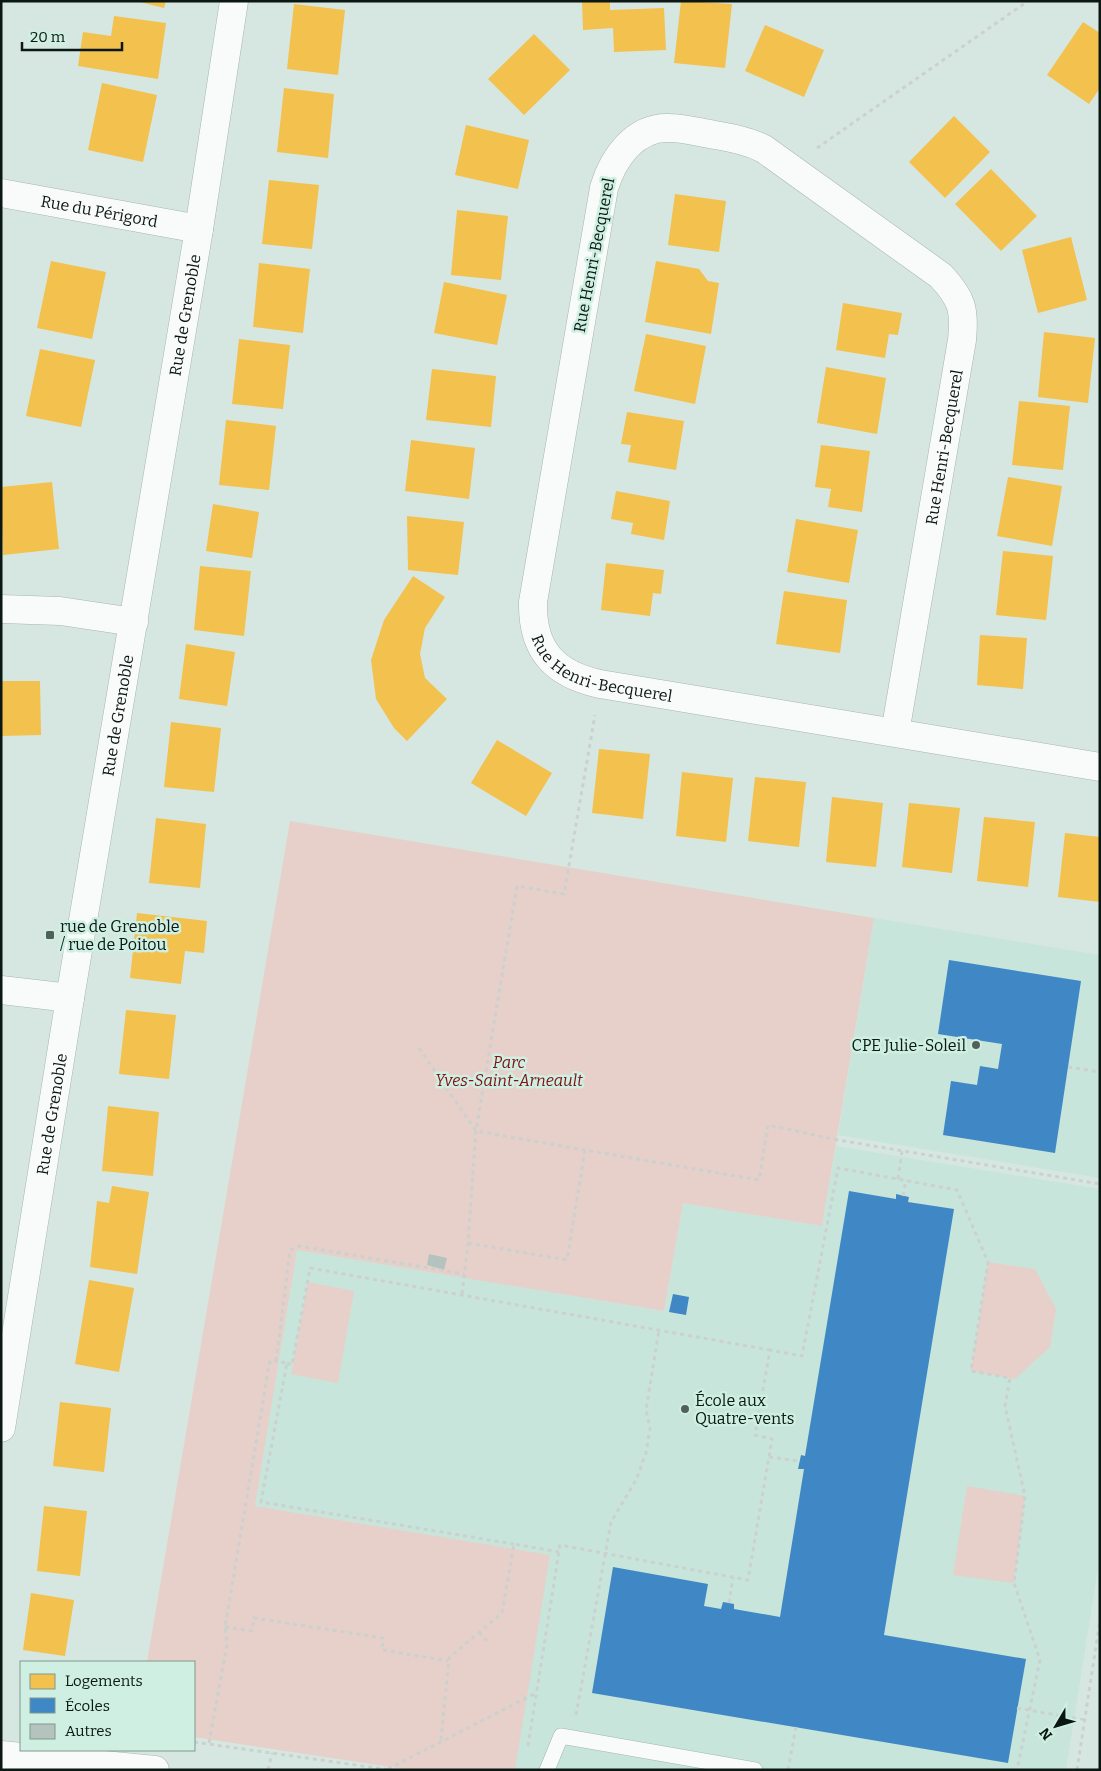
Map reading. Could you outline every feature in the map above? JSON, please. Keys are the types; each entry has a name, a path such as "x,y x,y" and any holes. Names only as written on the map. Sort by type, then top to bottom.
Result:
{"street":[{"name":"Rue de Grenoble","path":"1,1428 5,1379 134,622 234,1"},
{"name":"Rue Henri-Becquerel","path":"895,733 962,340 962,306 954,290 941,276 764,148 748,141 729,137 670,128 655,129 641,135 616,158 604,188 533,602 536,636 544,652 556,665 571,676 587,681 895,733 1100,767"},
{"name":"Rue du Périgord","path":"1,193 198,229"},
{"path":"1,609 60,611 134,622"},
{"path":"1,990 70,998"},
{"path":"1,1755 155,1770"}],"lane":[{"path":"547,1770 561,1736 755,1770"}],"path":[{"path":"812,151 1028,1"},
{"path":"462,1294 468,1244 476,1132 517,886 564,894 596,706"},
{"path":"419,1048 476,1132 759,1180 768,1125 902,1151 1100,1184"},
{"path":"1068,1067 1100,1072"},
{"path":"468,1244 567,1260 585,1150"},
{"path":"898,1179 902,1151"},
{"path":"209,1744 227,1644 225,1627 270,1360 292,1365 310,1268 802,1356 838,1168 957,1190 988,1262 971,1371 1010,1378 1005,1406 1025,1496 1014,1583 1040,1660 1017,1770"},
{"path":"903,1196 906,1180"},
{"path":"276,1361 290,1250 294,1247 299,1246 464,1274"},
{"path":"572,1738 611,1522 636,1480 646,1453 650,1428 646,1410 659,1329"},
{"path":"527,1750 560,1545 748,1580 772,1439 755,1435 770,1350"},
{"path":"287,1363 261,1502 559,1552"},
{"path":"769,1456 799,1461"},
{"path":"441,1740 448,1658 502,1613 501,1604 514,1544"},
{"path":"729,1603 733,1577"},
{"path":"225,1627 252,1631 254,1618 383,1638 382,1650 448,1661"},
{"path":"1077,1770 1100,1620"},
{"path":"480,1632 489,1643"},
{"path":"195,1742 376,1769 389,1769 441,1740 537,1692"},
{"path":"1017,1708 1085,1720"},
{"path":"788,1770 796,1727"},
{"path":"268,1770 272,1753"}],"shaded area":[{"name":"CPE Julie-Soleil","path":"874,918 1100,955 1100,1178 838,1135"},
{"name":"École aux Quatre-vents","path":"836,1146 1100,1189 1100,1556 1066,1770 515,1770 549,1555 255,1506 297,1249 664,1311 683,1203 822,1226"}],"green space":[{"name":"Parc Yves-Saint-Arneault","path":"290,821 874,918 822,1226 683,1203 664,1311 297,1250 255,1506 550,1555 515,1770 410,1770 195,1737 195,1661 147,1661"},
{"path":"988,1262 1035,1269 1056,1309 1050,1347 1015,1379 971,1371"},
{"path":"308,1282 354,1291 338,1383 291,1374"},
{"path":"967,1486 1025,1496 1014,1583 953,1575"}],"building: Logements":[{"path":"136,1 166,1 164,8"},
{"path":"582,1 610,1 610,10 664,8 666,50 614,52 613,28 583,30"},
{"path":"681,1 732,4 725,68 674,63"},
{"path":"294,4 345,10 338,75 287,69"},
{"path":"114,16 166,23 158,79 78,66 83,32 111,36"},
{"path":"1083,22 1100,33 1100,88 1089,104 1047,75"},
{"path":"765,25 824,50 804,97 745,71"},
{"path":"534,34 570,70 524,115 488,79"},
{"path":"102,83 157,95 143,162 88,150"},
{"path":"284,88 334,94 328,158 277,152"},
{"path":"954,116 990,152 945,198 909,162"},
{"path":"466,125 529,140 518,189 455,175"},
{"path":"991,169 1037,216 1001,251 955,204"},
{"path":"269,180 319,185 312,249 262,244"},
{"path":"675,194 726,201 719,252 668,245"},
{"path":"457,210 508,216 501,280 451,275"},
{"path":"1071,237 1087,300 1038,313 1022,250"},
{"path":"51,261 106,272 92,339 37,328"},
{"path":"656,261 699,269 708,281 719,283 711,334 645,322"},
{"path":"259,263 310,269 303,333 253,327"},
{"path":"444,282 507,295 497,345 434,333"},
{"path":"843,303 902,313 898,335 889,334 885,358 836,350"},
{"path":"1044,332 1095,338 1088,403 1038,397"},
{"path":"646,334 706,346 695,404 634,391"},
{"path":"239,339 290,345 283,409 232,404"},
{"path":"40,349 95,360 81,427 26,416"},
{"path":"826,367 886,378 877,434 817,423"},
{"path":"432,369 496,376 491,427 426,420"},
{"path":"1019,401 1070,406 1063,470 1012,465"},
{"path":"627,412 684,421 676,470 628,462 631,445 621,444"},
{"path":"226,420 276,426 269,490 219,485"},
{"path":"411,440 475,448 469,499 405,491"},
{"path":"821,445 870,451 862,512 828,507 831,489 815,487"},
{"path":"1008,477 1062,486 1052,546 997,536"},
{"path":"52,482 59,549 3,555 1,487"},
{"path":"616,491 670,501 664,540 631,534 633,523 611,519"},
{"path":"213,504 259,512 252,558 206,551"},
{"path":"407,516 464,522 458,575 408,570"},
{"path":"796,519 858,530 849,583 787,572"},
{"path":"1003,551 1053,556 1046,620 996,615"},
{"path":"606,563 664,570 661,594 653,593 650,616 601,610"},
{"path":"200,566 251,571 244,636 194,630"},
{"path":"413,576 445,597 425,628 420,654 425,678 447,699 407,741 394,728 376,699 371,660 384,620"},
{"path":"784,591 847,600 840,653 776,644"},
{"path":"980,635 1027,638 1023,689 977,685"},
{"path":"186,644 235,652 227,706 179,699"},
{"path":"1,681 40,681 41,735 1,736"},
{"path":"171,722 221,728 214,792 164,787"},
{"path":"497,740 552,773 526,816 471,783"},
{"path":"599,749 650,754 643,819 592,813"},
{"path":"682,772 733,778 726,842 676,836"},
{"path":"755,777 806,782 799,847 748,841"},
{"path":"832,797 883,803 876,867 826,862"},
{"path":"909,803 960,808 952,873 902,867"},
{"path":"984,817 1035,822 1028,887 977,881"},
{"path":"156,818 206,824 200,888 149,883"},
{"path":"1065,833 1100,837 1100,902 1058,897"},
{"path":"137,913 207,921 204,953 185,951 181,984 130,978"},
{"path":"126,1010 176,1015 169,1079 119,1074"},
{"path":"108,1106 159,1112 153,1176 102,1171"},
{"path":"112,1186 149,1192 137,1274 90,1267 97,1201 109,1203"},
{"path":"89,1280 134,1288 119,1372 75,1364"},
{"path":"60,1402 111,1408 104,1472 53,1466"},
{"path":"44,1506 87,1511 80,1576 37,1571"},
{"path":"31,1593 74,1600 65,1656 23,1650"}],"building: Écoles":[{"path":"949,960 1081,981 1055,1153 943,1135 951,1081 977,1085 980,1066 998,1069 1002,1044 938,1034"},
{"path":"849,1191 896,1199 896,1194 909,1197 908,1202 954,1209 884,1635 1026,1659 1008,1763 592,1693 613,1567 708,1584 704,1606 721,1609 723,1602 734,1604 734,1609 780,1617 804,1469 798,1469 801,1455 805,1456"},
{"path":"673,1294 689,1297 686,1315 669,1312"}],"building: Autres":[{"path":"429,1254 447,1258 444,1270 427,1265"}],"place":[{"name":"rue de Grenoble / rue de Poitou","path":"50,935"},
{"name":"CPE Julie-Soleil","path":"976,1045"},
{"name":"École aux Quatre-vents","path":"685,1409"}]}
